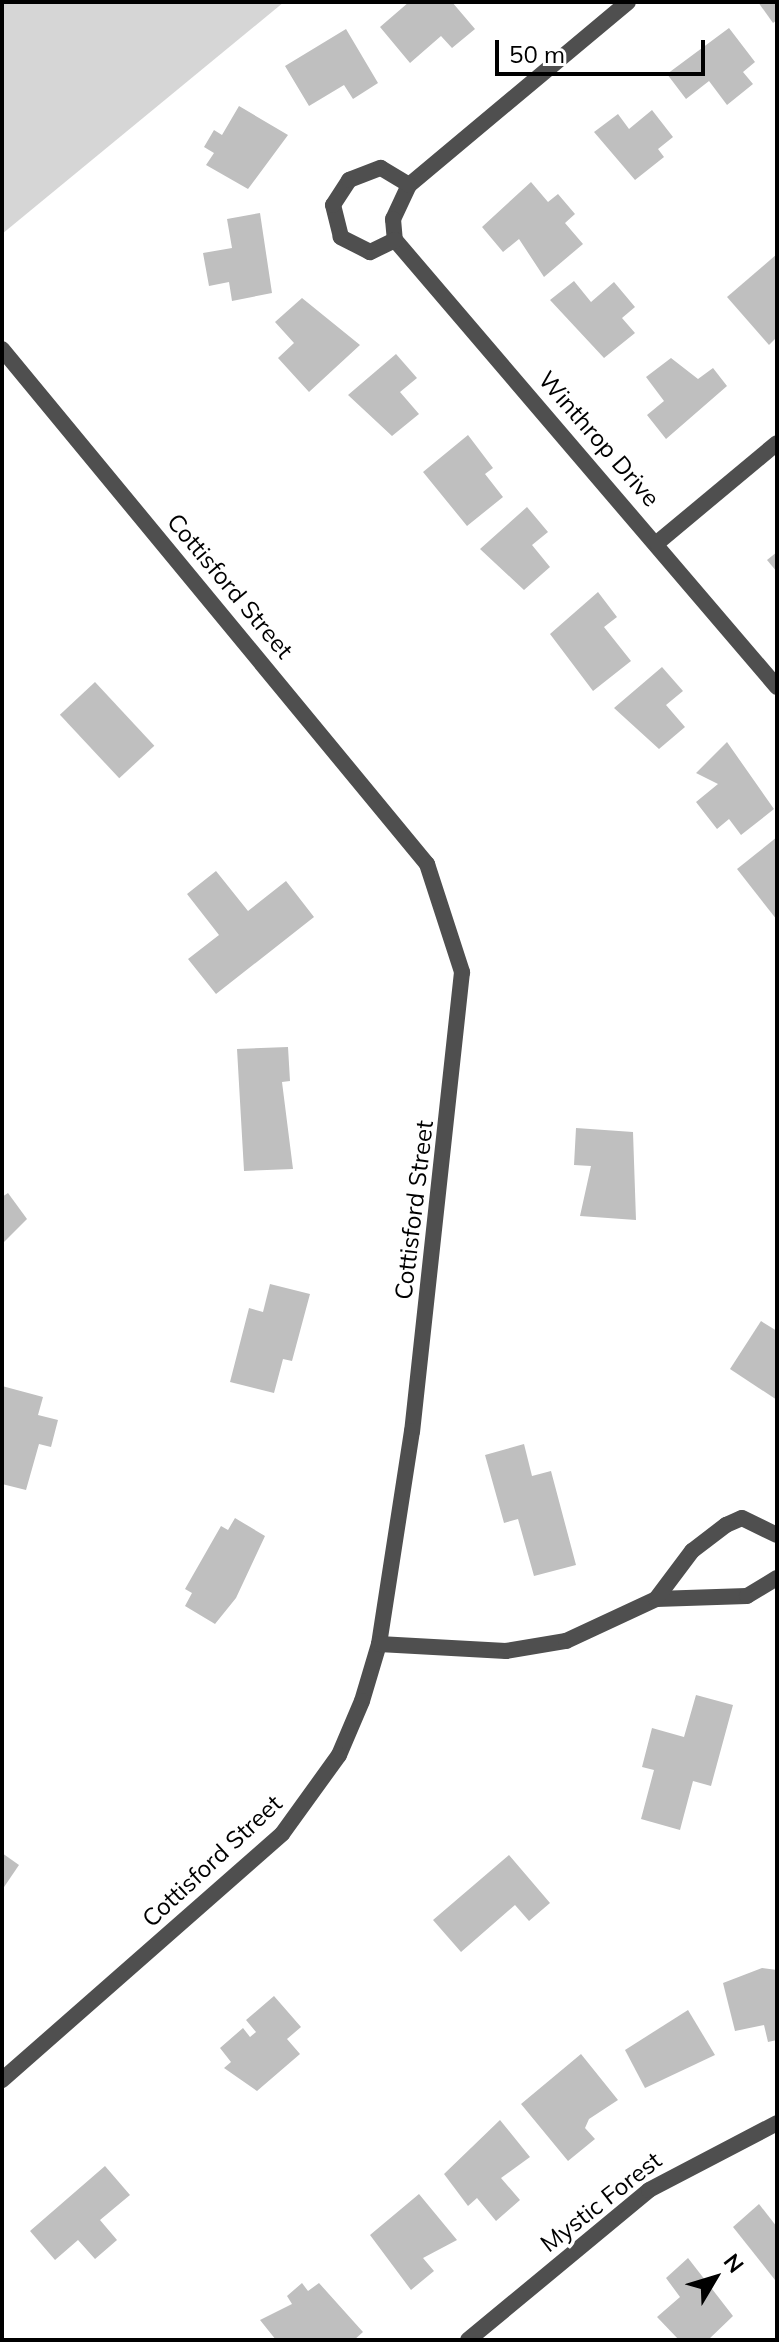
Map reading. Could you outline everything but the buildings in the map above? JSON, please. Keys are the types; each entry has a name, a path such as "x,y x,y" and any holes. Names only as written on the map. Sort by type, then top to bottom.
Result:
{"street":[{"path":"409,185 381,168 349,180 333,205 341,237 370,252 395,240 393,219 409,185 628,2"},
{"name":"Winthrop Drive","path":"395,240 777,687"},
{"name":"Cottisford Street","path":"2,349 393,820 443,896 462,972 450,1117 379,1644 339,1755 282,1834 2,2080"},
{"path":"657,543 777,443"},
{"path":"656,1599 692,1551 726,1525 742,1518 777,1535"},
{"path":"379,1644 506,1651 566,1641 656,1599 747,1596 777,1578"},
{"name":"Mystic Forest","path":"468,2340 649,2190 777,2123"}],"shaded area":[{"path":"2,2 284,2 2,234"}]}
